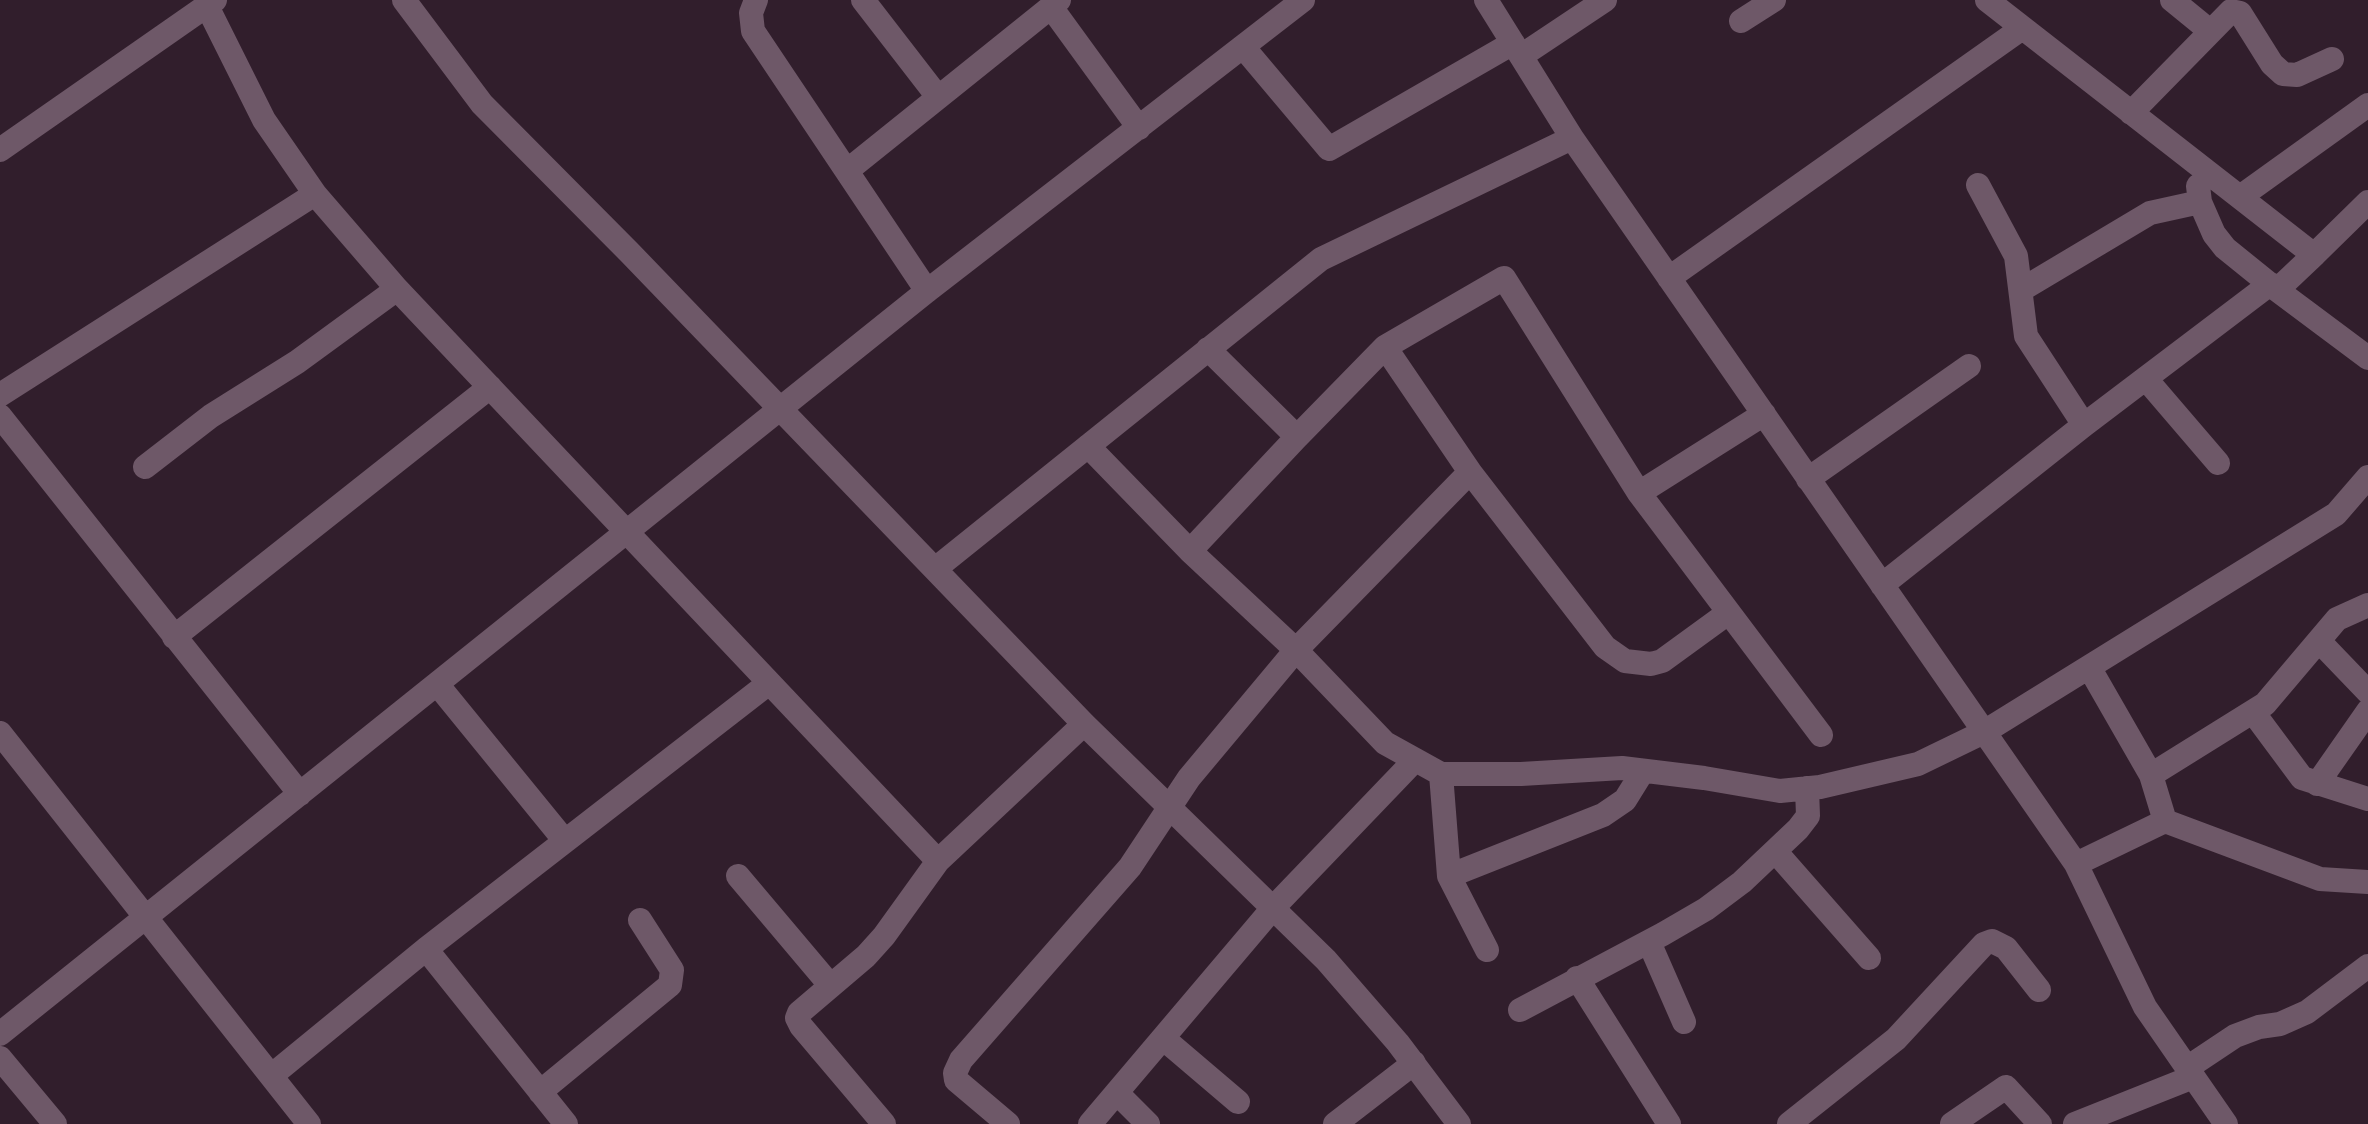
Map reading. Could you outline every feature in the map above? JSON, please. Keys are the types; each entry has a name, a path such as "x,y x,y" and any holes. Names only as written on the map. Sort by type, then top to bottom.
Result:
{"street":[{"path":"404,0 482,104 781,409 1083,724 1326,960 1414,1063 1459,1124"},
{"path":"756,0 750,21 753,31 927,291"},
{"path":"863,0 938,97"},
{"path":"0,1034 927,291 1244,48 1303,0"},
{"path":"1486,0 1572,138 2076,864 2145,1007 2226,1124"},
{"path":"1244,48 1329,149 1605,0"},
{"path":"1741,21 1774,0"},
{"path":"1987,0 2021,29 2314,255"},
{"path":"2172,0 2210,31"},
{"path":"0,150 211,3 264,120 315,194 397,290 938,861"},
{"path":"848,170 1055,3 1139,128"},
{"path":"2131,113 2231,11 2240,13 2272,64 2283,74 2289,76 2332,59"},
{"path":"1669,278 2021,29"},
{"path":"2240,197 2368,105"},
{"path":"934,569 1321,259 1572,138"},
{"path":"2194,162 2200,202 2207,222 2225,248 2368,358"},
{"path":"1978,184 2016,256 2026,336 2084,424"},
{"path":"0,395 315,194"},
{"path":"2020,290 2150,213 2200,202"},
{"path":"1882,585 2084,424 2274,287 2314,255 2368,202"},
{"path":"1190,551 1385,347 1504,278 1639,493 1821,735"},
{"path":"146,467 211,416 297,362 397,290"},
{"path":"1385,347 1470,472 1605,647 1625,661 1651,664 1662,661 1728,613"},
{"path":"1208,349 1297,437"},
{"path":"1808,479 1969,366"},
{"path":"2146,379 2218,464"},
{"path":"174,637 490,387"},
{"path":"1639,493 1764,414"},
{"path":"0,416 300,794"},
{"path":"1088,446 1190,551 1296,650 1385,743 1414,761 1441,774 1521,774 1622,768 1704,777 1780,791 1807,788 1918,764 1984,732 2336,514 2368,477"},
{"path":"1008,1124 956,1080 957,1068 1130,867 1189,778 1296,650 1470,472"},
{"path":"2151,775 2265,704 2337,619 2368,605"},
{"path":"2319,641 2368,692"},
{"path":"2089,667 2151,775 2165,821"},
{"path":"271,1076 426,949 769,682"},
{"path":"437,684 565,841"},
{"path":"2317,784 2368,711"},
{"path":"2253,712 2292,768 2302,778 2368,799"},
{"path":"884,1124 798,1022 804,1007 866,956 884,936 938,861 1083,724"},
{"path":"0,733 309,1124"},
{"path":"1090,1124 1273,908 1414,761"},
{"path":"1449,876 1603,815 1625,800 1643,771"},
{"path":"1441,774 1449,876 1487,950"},
{"path":"1520,1010 1649,942 1706,909 1742,882 1808,816 1807,788"},
{"path":"2076,864 2165,821 2320,879 2368,882"},
{"path":"1775,851 1869,958"},
{"path":"738,876 830,985"},
{"path":"540,1092 670,985 672,970 640,921"},
{"path":"1789,1124 1896,1039 1984,944 1992,941 2006,948 2039,990"},
{"path":"1649,942 1684,1022"},
{"path":"426,949 566,1124"},
{"path":"2075,1124 2190,1072 2235,1036 2259,1027 2280,1024 2307,1012 2368,966"},
{"path":"1577,978 1669,1124"},
{"path":"1164,1039 1238,1102"},
{"path":"0,1058 55,1124"},
{"path":"1335,1124 1414,1063"},
{"path":"1952,1124 2006,1087 2040,1124"},
{"path":"1117,1093 1148,1124"}]}
